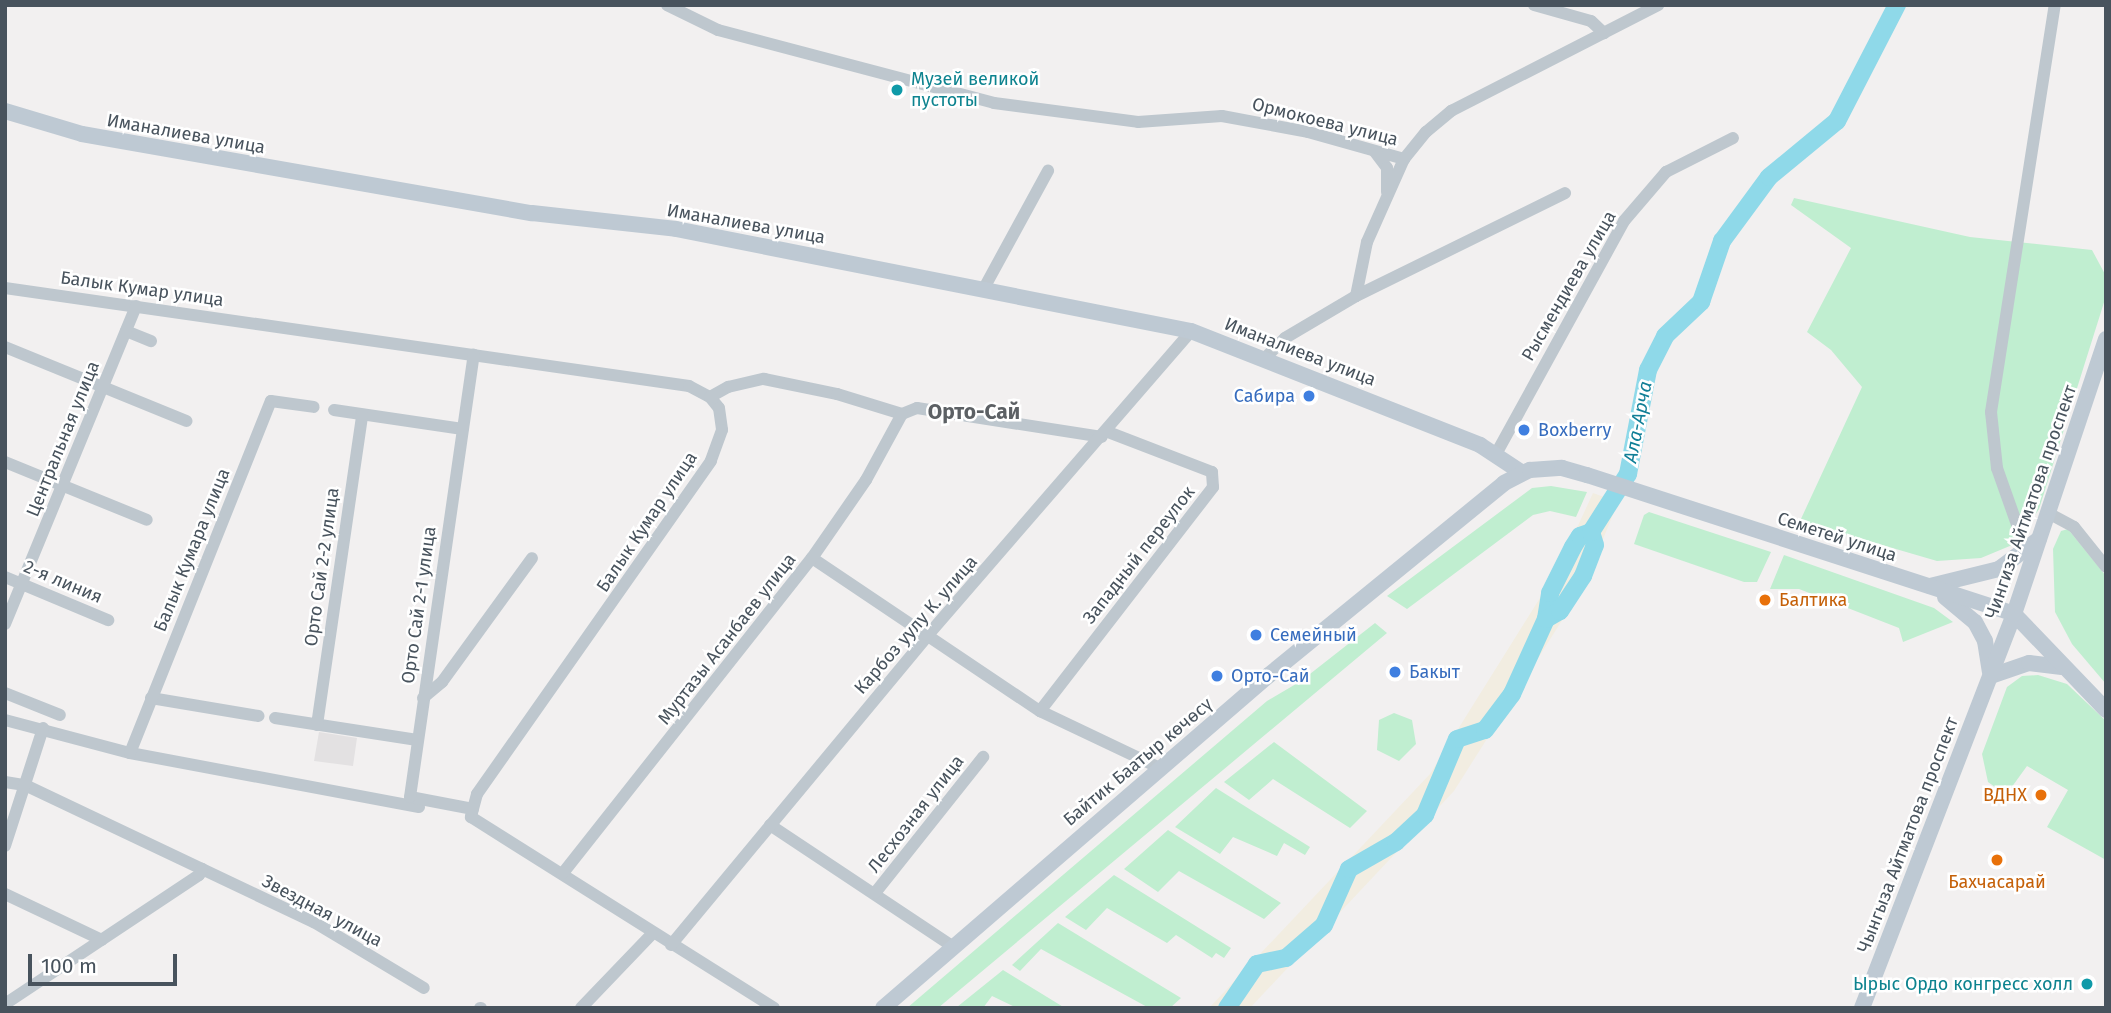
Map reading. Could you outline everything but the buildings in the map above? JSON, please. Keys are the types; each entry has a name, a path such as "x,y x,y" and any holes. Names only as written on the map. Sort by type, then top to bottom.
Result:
{"main road":[{"name":"Иманалиева улица","path":"5,111 61,130 302,175 532,213 676,229 1191,331 1463,438 1496,454 1521,472"},
{"name":"Чингиза Айтматова проспект","path":"1991,676 2102,370 2106,340"},
{"name":"Семетей улица","path":"1521,472 1543,467 1587,475 2014,614 2106,710"},
{"name":"Байтик Баатыр көчөсү","path":"883,1008 1160,768 1521,472"},
{"path":"1928,586 1987,574 2040,538"},
{"path":"1928,586 1975,622 1985,641 1991,676 2029,663 2063,667"},
{"name":"Чынгыза Айтматова проспект","path":"1861,1008 1991,676"}],"street":[{"name":"Ормокоева улица","path":"667,5 718,30 994,103 1138,122 1222,116 1308,132 1405,159"},
{"path":"1534,5 1591,21 1604,33"},
{"path":"1356,296 1367,242 1405,159 1451,111 1658,5"},
{"path":"2026,550 1997,468 1991,412 2055,5"},
{"name":"Рысмендиева улица","path":"1496,454 1623,221 1666,172 1733,138"},
{"path":"1375,152 1387,168 1388,195"},
{"path":"983,290 1048,171"},
{"path":"1265,358 1285,338 1356,296 1565,193"},
{"name":"Балык Кумар улица","path":"5,288 688,386 710,397 719,408 722,430 705,471 477,794 472,813"},
{"name":"Центральная улица","path":"5,624 136,306"},
{"path":"126,331 150,341"},
{"name":"Карбоз уулу К. улица","path":"671,945 928,635 1105,435 1191,331"},
{"path":"5,347 186,421"},
{"name":"Орто Сай 2-1 улица","path":"472,813 410,798 474,355"},
{"path":"710,397 728,387 764,379 902,414 917,408 1105,435"},
{"name":"Балык Кумара улица","path":"130,753 271,401 314,407"},
{"path":"334,410 463,429"},
{"name":"Муртазы Асанбаев улица","path":"564,873 812,558 866,480 902,414"},
{"name":"Орто Сай 2-2 улица","path":"317,725 362,415"},
{"name":"Западный переулок","path":"1040,711 1213,487 1212,472 1105,435"},
{"path":"5,462 147,520"},
{"path":"2050,514 2074,527 2106,567"},
{"path":"423,698 442,682 531,558"},
{"path":"812,558 1040,711 1160,768"},
{"name":"2-я линия","path":"5,577 108,620"},
{"path":"5,693 60,715"},
{"path":"151,698 259,716"},
{"path":"275,718 417,740"},
{"path":"5,720 130,753 472,813 652,934 774,1008"},
{"path":"5,846 43,728"},
{"name":"Лесхозная улица","path":"875,893 983,757"},
{"name":"Звездная улица","path":"5,782 25,785 314,922 424,988"},
{"name":"Лесхозная улица","path":"770,825 952,946"},
{"path":"5,1004 199,875 202,869"},
{"path":"5,894 102,940"},
{"path":"582,1008 652,934"}],"shaded area":[{"path":"319,732 357,738 353,766 314,761"}],"green space":[{"path":"1794,198 1970,237 2092,250 2106,276 2106,296 2039,509 2017,543 1981,558 1937,561 1800,521 1862,387 1831,350 1807,332 1851,248 1791,205"},
{"path":"1551,486 1587,492 1576,517 1550,511 1533,515 1407,609 1387,596 1532,488"},
{"path":"1649,512 1771,552 1757,582 1744,582 1634,544 1644,515"},
{"path":"2068,529 2106,576 2106,684 2072,644 2055,612 2053,549 2061,531"},
{"path":"1784,555 1934,608 1953,622 1903,642 1899,628 1799,589 1770,589"},
{"path":"1375,623 1387,633 938,1008 907,1008 1267,701 1301,681"},
{"path":"2038,675 2067,684 2106,721 2106,860 2047,827 2068,790 2027,766 2006,795 1988,782 1982,754 2007,687 2022,676"},
{"path":"1394,713 1412,720 1416,744 1399,761 1377,750 1379,720"},
{"path":"1274,742 1367,811 1350,828 1273,779 1249,800 1224,782"},
{"path":"1216,788 1310,847 1305,855 1284,843 1277,856 1233,837 1220,854 1175,827"},
{"path":"1168,830 1281,903 1264,919 1179,871 1158,892 1124,869"},
{"path":"1114,875 1231,948 1224,958 1216,953 1212,958 1176,935 1167,943 1107,908 1086,930 1065,917"},
{"path":"1058,923 1181,998 1170,1008 1149,1008 1041,949 1020,971 1012,965"},
{"path":"1003,970 1065,1008 1017,1008 992,996 983,1008 957,1007"}],"sand":[{"path":"1593,493 1618,502 1585,584 1454,791 1250,1008 1209,1008 1430,774 1558,569"}],"waterway":[{"name":"Ала-Арча","path":"1227,1008 1257,964 1286,958 1324,925 1349,869 1396,842 1425,815 1457,739 1485,730 1512,694 1546,619 1560,611 1583,576 1595,545 1591,532 1628,474 1648,370 1665,336 1701,302 1722,241 1769,177 1837,121 1897,5"},
{"path":"1546,619 1550,593 1573,547 1580,536 1591,532"}],"place":[{"name":"Музей великой пустоты","path":"897,90"},
{"name":"Сабира","path":"1309,396"},
{"name":"Boxberry","path":"1524,430"},
{"name":"Балтика","path":"1765,600"},
{"name":"Семейный","path":"1256,635"},
{"name":"Бакыт","path":"1395,672"},
{"name":"Орто-Сай","path":"1217,676"},
{"name":"ВДНХ","path":"2041,795"},
{"name":"Бахчасарай","path":"1997,860"},
{"name":"Ырыс Ордо конгресс холл","path":"2087,984"}],"district":[{"name":"Орто-Сай","path":"974,412"}]}
